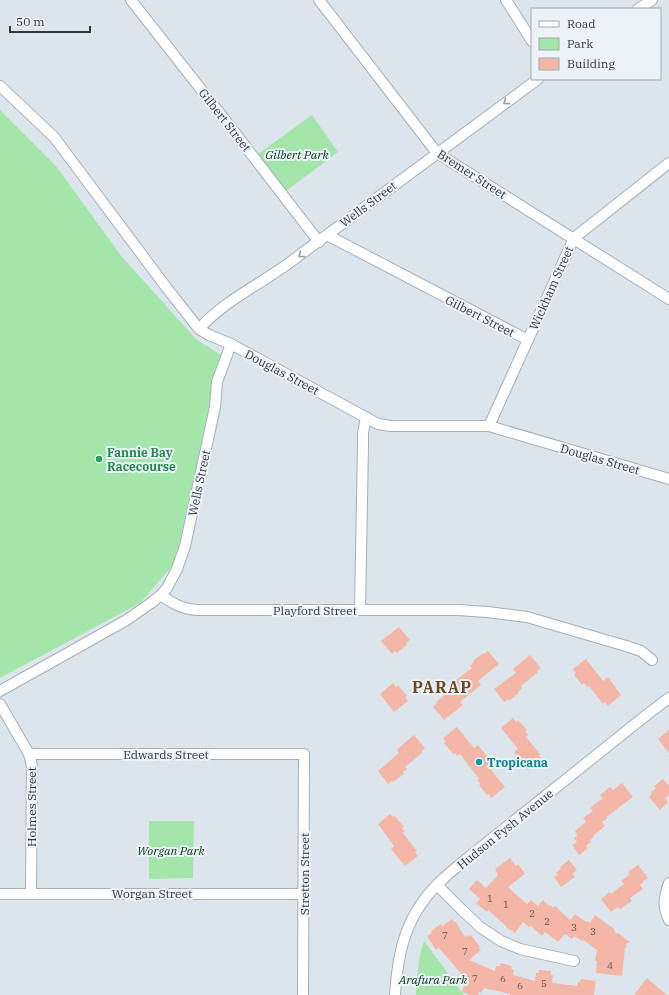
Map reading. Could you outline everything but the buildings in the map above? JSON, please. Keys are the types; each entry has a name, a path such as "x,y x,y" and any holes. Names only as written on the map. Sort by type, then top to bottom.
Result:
{"street":[{"name":"Gilbert Street","path":"131,0 225,120 323,238 528,340"},
{"name":"Bremer Street","path":"319,0 437,153 669,299"},
{"path":"506,0 531,38"},
{"path":"640,8 652,0"},
{"name":"Wells Street","path":"199,329 216,312 234,298 272,275 537,80"},
{"name":"Douglas Street","path":"0,86 54,137 166,287 199,329 209,335 231,344 378,424 489,426 669,479"},
{"name":"Wickham Street","path":"489,426 574,238 669,163"},
{"name":"Wells Street","path":"161,595 169,585 174,575 185,546 215,407 217,382 231,344"},
{"path":"360,610 362,445 366,417"},
{"path":"0,691 125,621 152,603 161,595"},
{"name":"Playford Street","path":"161,595 177,606 190,610 458,610 527,617 626,646 641,652 652,660"},
{"name":"Hudson Fysh Avenue","path":"395,995 398,960 402,942 416,911 437,885 476,852 669,698"},
{"name":"Holmes Street","path":"0,704 29,754 32,766 31,893"},
{"name":"Edwards Street","path":"29,754 304,754"},
{"name":"Stretton Street","path":"303,995 304,754"},
{"path":"669,883 664,900 666,914 669,920"},
{"path":"437,885 480,927 501,941 520,949 574,961"},
{"name":"Worgan Street","path":"0,894 304,894"}],"green space":[{"name":"Fannie Bay Racecourse","path":"0,110 56,166 122,257 196,339 221,355 175,563 140,603 0,678"},
{"name":"Gilbert Park","path":"312,115 338,152 286,191 258,154"},
{"name":"Worgan Park","path":"149,821 194,821 193,878 149,879"},
{"name":"Arafura Park","path":"424,941 464,995 416,995 417,974"}],"place":[{"name":"Fannie Bay Racecourse","path":"99,459"},
{"name":"Tropicana","path":"479,762"}],"district":[{"name":"PARAP","path":"442,687"}]}
